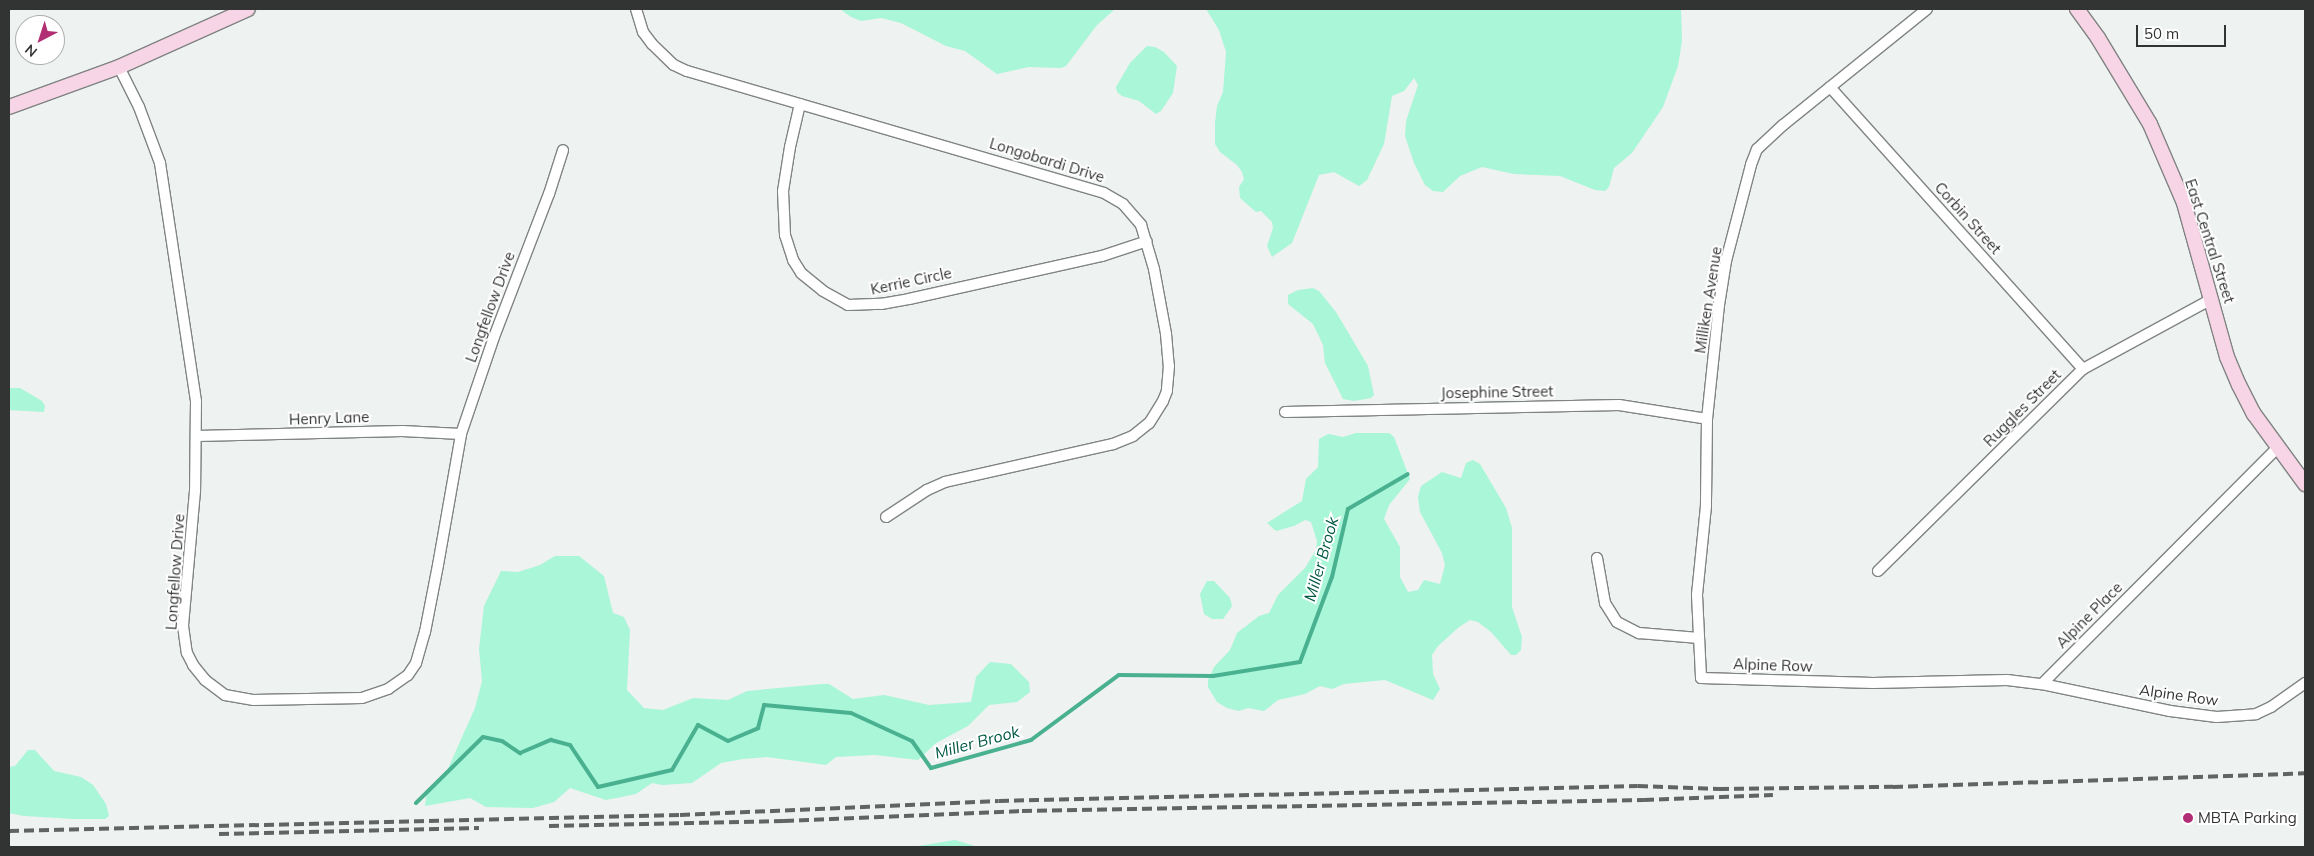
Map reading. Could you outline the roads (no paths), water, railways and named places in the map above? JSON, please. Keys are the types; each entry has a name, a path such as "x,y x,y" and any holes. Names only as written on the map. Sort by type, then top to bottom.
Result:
{"main road":[{"path":"9,107 119,67 248,9"},
{"name":"East Central Street","path":"2077,9 2098,38 2150,124 2184,203 2227,356 2239,384 2254,414 2305,484"}],"street":[{"name":"Longobardi Drive","path":"636,9 643,32 674,65 800,104 1104,192 1133,213 1141,225 1147,242 1166,334 1169,374 1163,401 1148,423 1133,436 1113,444 945,482 926,490 886,517"},
{"name":"Milliken Avenue","path":"1701,678 1697,595 1706,506 1707,420 1719,305 1726,262 1757,149 1927,9"},
{"name":"Longfellow Drive","path":"119,67 139,107 160,163 196,401 198,436 193,530 183,626 187,653 201,677 225,695 254,700 276,701 362,698 388,689 408,675 416,663 425,632 461,434 494,337 549,194 563,150"},
{"name":"Corbin Street","path":"1830,87 2083,368"},
{"name":"Kerrie Circle","path":"800,104 790,147 783,191 785,235 793,260 801,273 823,291 848,305 873,305 909,299 1102,256 1147,242"},
{"name":"Ruggles Street","path":"1878,571 2083,368 2212,299"},
{"name":"Josephine Street","path":"1285,412 1619,405 1707,420"},
{"name":"Henry Lane","path":"198,436 402,431 461,434"},
{"name":"Alpine Place","path":"2042,684 2277,448"},
{"path":"1597,558 1605,603 1617,622 1639,633 1699,638"},
{"name":"Alpine Row","path":"1701,678 1873,683 2008,680 2042,684 2170,711 2217,717 2256,714 2271,707 2305,683"}],"waterway":[{"name":"Miller Brook","path":"416,803 483,737 502,741 520,753 551,740 570,745 598,787 672,770 698,725 728,741 758,728 764,705 851,713 912,741 931,768 1031,740 1119,675 1213,676 1300,662 1332,577 1348,509 1408,474"}],"railway":[{"path":"9,831 680,815 999,801 1638,786 1719,789 1893,787 2305,773"},
{"path":"549,826 784,821 1022,811 1644,800 1773,795"},
{"path":"219,834 479,828"}],"place":[{"name":"MBTA Parking","path":"2188,818"}]}
